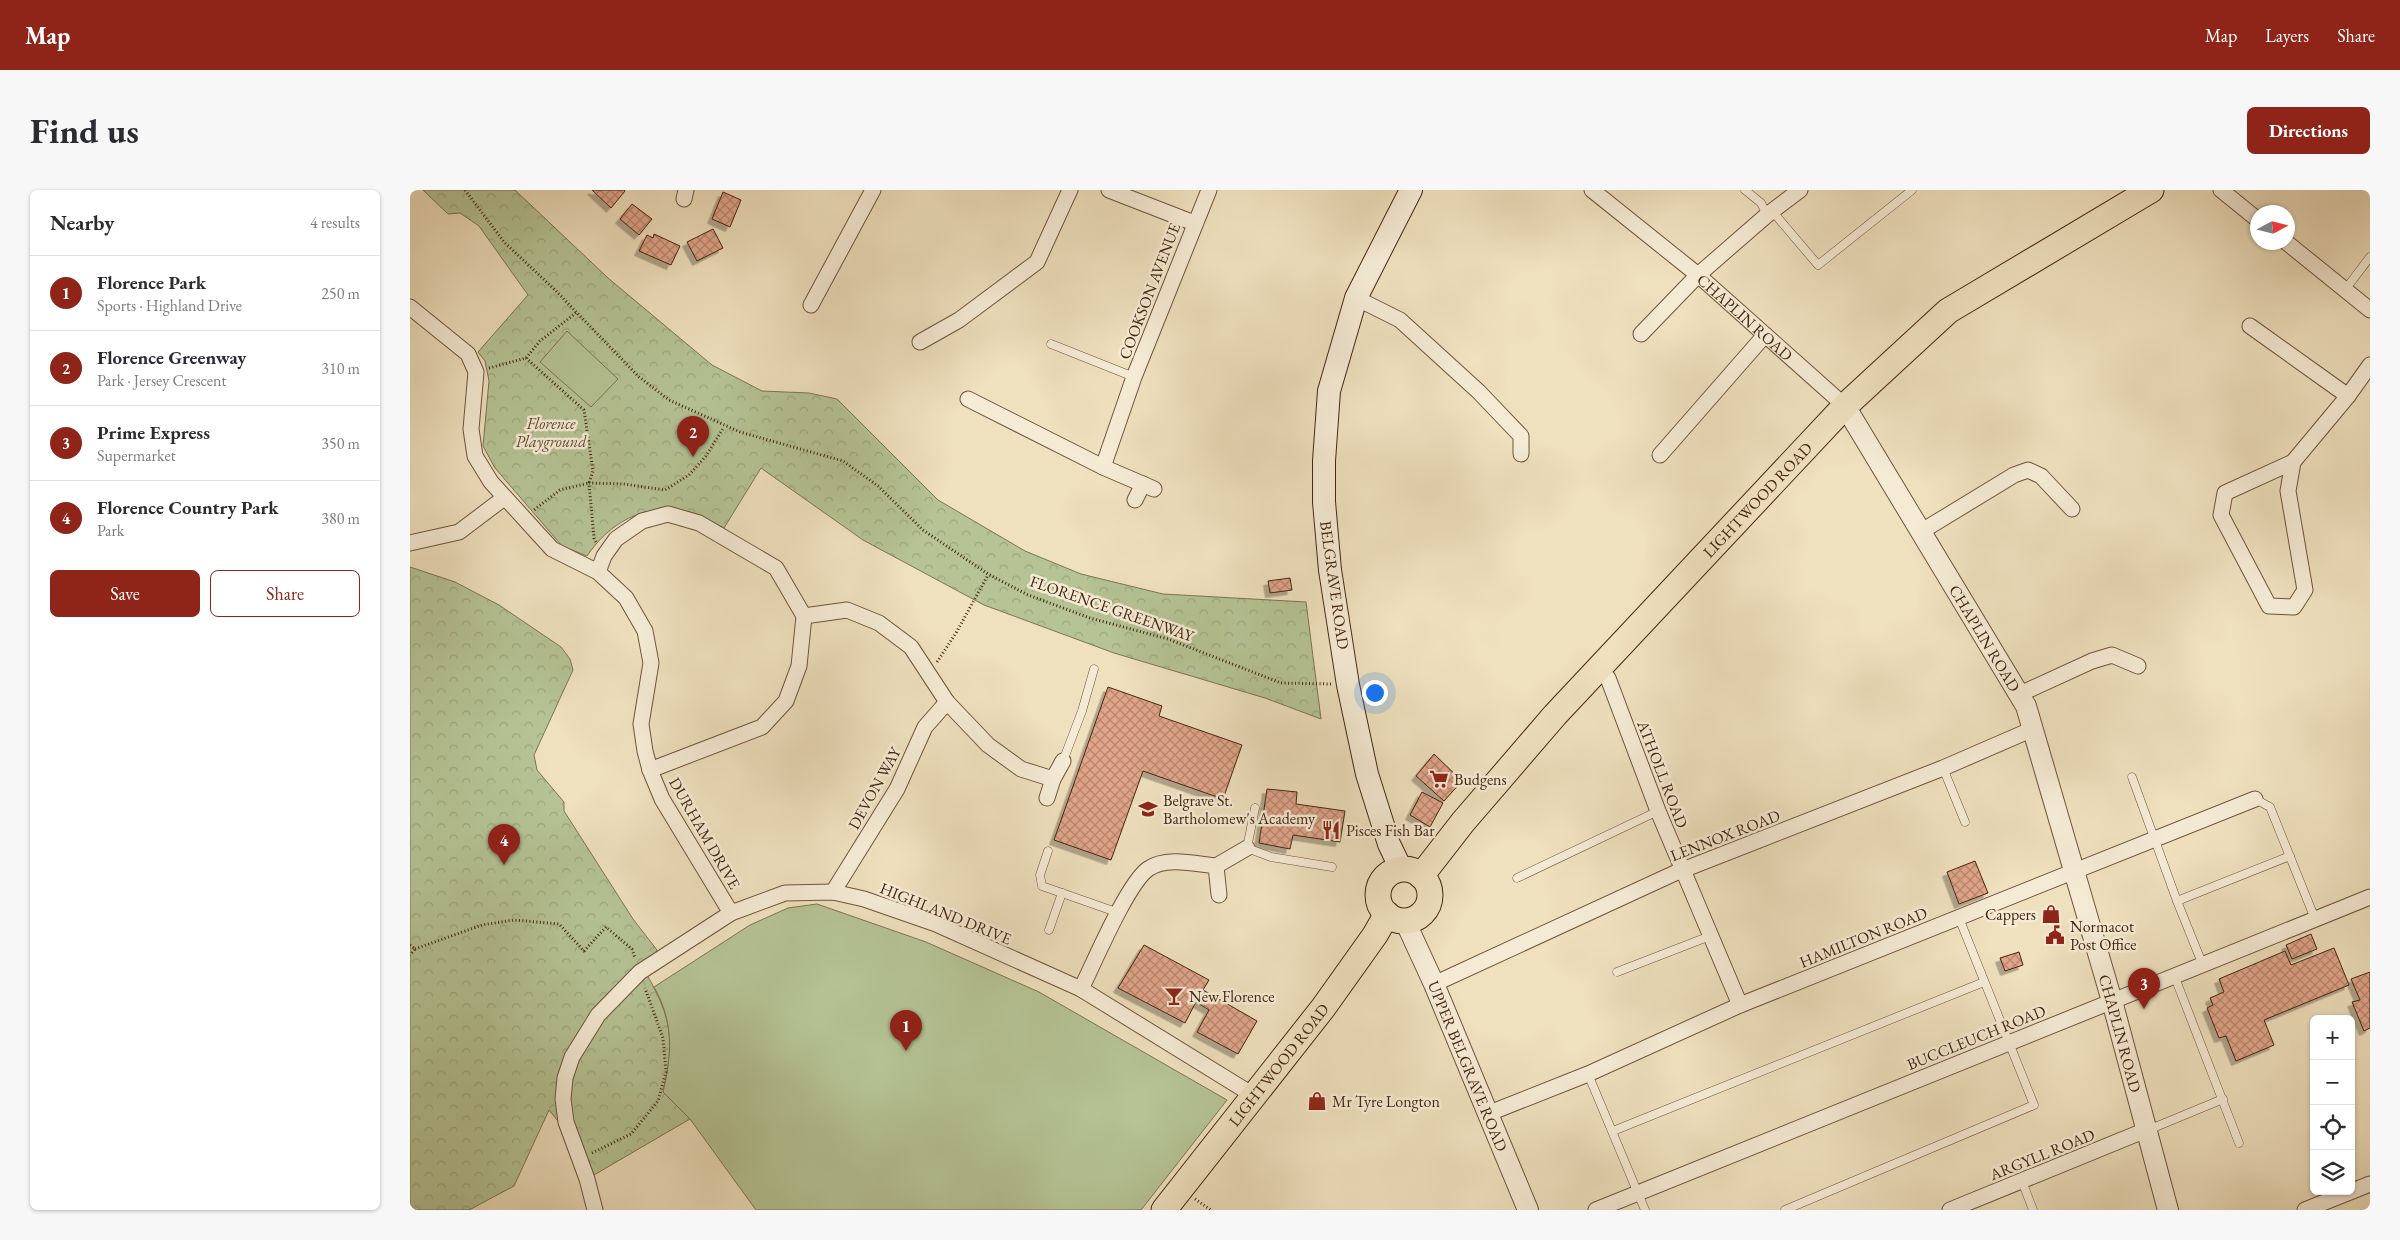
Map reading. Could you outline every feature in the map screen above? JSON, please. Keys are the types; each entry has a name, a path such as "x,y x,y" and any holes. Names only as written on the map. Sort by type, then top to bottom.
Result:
{"main road":[{"name":"BELGRAVE ROAD","path":"1410,190 1356,298 1329,391 1324,461 1324,502 1330,570 1348,685 1367,774 1389,844 1411,872"},
{"name":"LIGHTWOOD ROAD","path":"1411,872 1463,822 1597,669 1845,406 1948,311 2151,190"},
{"path":"1391,872 1411,872 1428,887 1429,900 1426,909 1419,916 1396,918 1379,900 1380,885 1391,872"},
{"name":"LIGHTWOOD ROAD","path":"1164,1210 1323,1008 1375,935 1396,918"}],"street":[{"path":"811,304 874,190"},
{"path":"920,342 959,320 1037,262 1070,190"},
{"path":"1109,190 1194,224"},
{"name":"COOKSON AVENUE","path":"1103,467 1134,377 1209,190"},
{"path":"1641,334 1698,275 1800,190"},
{"path":"2221,190 2250,214"},
{"name":"CHAPLIN ROAD","path":"1596,191 1698,275 1845,406 2020,694 2033,730 2112,1001 2168,1210"},
{"path":"2295,249 2370,310"},
{"path":"1356,298 1400,320 1479,392 1521,436 1521,454"},
{"path":"410,307 468,354 476,372"},
{"path":"2250,326 2348,396"},
{"path":"1660,455 1765,335"},
{"path":"2293,462 2288,491 2305,590 2294,607 2269,606 2221,515 2225,493 2293,462 2348,396 2370,365"},
{"name":"DURHAM DRIVE","path":"476,372 471,429 475,456 491,482 552,548 598,572 626,598 645,631 652,663 641,724 650,770 662,799 731,912"},
{"path":"968,399 1103,467 1148,486 1136,500"},
{"path":"1922,531 2014,475 2028,470 2041,476 2072,509"},
{"path":"410,543 459,532 504,498"},
{"path":"598,572 604,556 616,539 642,520 668,514 698,522 776,568 804,616 799,666 796,675 786,701 762,727 650,770"},
{"path":"804,616 847,610 879,623 911,647 930,673 947,702 988,745 1021,769 1054,778"},
{"path":"2020,694 2092,661 2112,655 2138,666"},
{"name":"ATHOLL ROAD","path":"1597,669 1608,678 1682,872 1740,1005"},
{"name":"DEVON WAY","path":"833,892 898,789 925,727 947,702"},
{"name":"LENNOX ROAD","path":"1434,984 1682,872 2033,730"},
{"path":"1047,798 1063,760"},
{"name":"HAMILTON ROAD","path":"1487,1114 1588,1074 1740,1005 2255,799"},
{"path":"1081,989 1130,890 1148,868 1170,862 1216,866 1247,848"},
{"path":"1216,866 1219,895"},
{"name":"HIGHLAND DRIVE","path":"595,1210 566,1122 563,1099 565,1078 572,1057 598,1014 640,972 731,912 784,893 833,892 864,899 936,924 1081,989 1253,1095"},
{"name":"BUCCLEUCH ROAD","path":"1596,1210 2370,896"},
{"name":"UPPER BELGRAVE ROAD","path":"1396,918 1434,984 1528,1210"},
{"name":"ARGYLL ROAD","path":"1950,1210 2146,1130"},
{"path":"2306,1210 2370,1184"}],"lane":[{"path":"1745,190 1761,203 1818,266 1912,190"},
{"path":"2345,290 2370,257"},
{"name":"COOKSON AVENUE","path":"1051,344 1134,377"},
{"path":"1063,760 1082,712 1094,669"},
{"path":"1943,768 1965,822"},
{"path":"2132,777 2177,902 2202,963"},
{"path":"2255,799 2270,807 2315,918"},
{"path":"1255,808 1247,848 1271,857 1332,867"},
{"path":"1517,878 1658,811"},
{"path":"1048,851 1040,882 1042,886 1119,913"},
{"path":"2177,902 2290,856"},
{"path":"1049,930 1062,893"},
{"path":"1786,1210 2034,1105 1959,918"},
{"path":"1617,972 1710,936"},
{"path":"2174,975 2239,1143"},
{"path":"1613,1132 1984,982"},
{"path":"1588,1074 1645,1210"},
{"path":"2146,1130 2223,1099"},
{"path":"2022,1181 2033,1210"}],"path":[{"name":"FLORENCE GREENWAY","path":"465,190 504,242 577,312 638,376 669,400 724,427 843,461 878,486 923,530 988,574 1028,595 1090,618 1168,639 1281,683 1348,685"},
{"path":"476,372 526,358 540,341 577,312"},
{"path":"526,358 584,410 593,471 589,483 594,538 604,556"},
{"path":"525,517 560,490 589,483 624,484 665,490 689,475 706,456 724,427"},
{"path":"930,673 956,633 988,574"},
{"path":"410,955 415,949 482,924 514,920 559,924 584,951 606,927 632,949 663,1038 666,1072 658,1101 631,1134 579,1159"},
{"path":"410,945 415,949"}],"green space":[{"name":"Florence Playground","path":"423,190 515,190 608,278 712,365 762,391 809,393 837,399 938,500 1025,551 1081,574 1163,594 1306,602 1321,719 1265,698 1114,653 984,605 863,540 761,468 724,528 690,512 655,510 629,518 617,525 596,544 587,556 562,546 495,468 483,446 489,381 485,361 478,352 528,295 479,226 460,213 448,214"},
{"path":"567,331 618,379 591,407 540,362"},
{"path":"410,567 455,582 499,605 561,647 570,659 573,670 534,755 537,770 564,802 564,811 633,919 657,950 646,973 655,989 669,1030 669,1058 663,1092 690,1119 587,1179 570,1136 549,1110 514,1186 469,1210 410,1210"},
{"path":"817,904 926,942 1039,992 1227,1100 1141,1210 756,1210 690,1119 663,1092 669,1051 668,1026 665,1013 654,987 750,925 788,908"}],"building":[{"path":"592,190 624,190 625,191 611,208"},
{"path":"723,192 741,200 730,227 712,219"},
{"path":"632,204 652,219 639,235 620,219"},
{"path":"713,229 723,248 697,261 687,242"},
{"path":"654,234 680,246 671,265 639,251 647,235 653,238"},
{"path":"1290,578 1292,590 1270,593 1268,581"},
{"path":"1108,687 1162,706 1159,716 1242,745 1223,799 1143,771 1111,860 1054,840"},
{"name":"Budgens","path":"1434,754 1462,781 1444,801 1416,776"},
{"path":"1267,789 1297,792 1296,804 1345,811 1340,842 1293,835 1290,849 1259,843"},
{"path":"1422,792 1443,803 1430,827 1410,815"},
{"path":"1975,861 1988,893 1959,904 1947,872"},
{"path":"2311,934 2317,949 2292,959 2286,945"},
{"name":"New Florence","path":"1144,945 1209,980 1203,990 1257,1021 1238,1054 1197,1032 1209,1010 1196,1002 1185,1023 1118,988"},
{"path":"2334,948 2349,985 2264,1020 2274,1045 2236,1061 2226,1036 2219,1038 2207,1008 2213,1005 2210,998 2224,992 2219,979 2285,951 2291,965"},
{"path":"2019,952 2023,965 2005,971 2000,958"},
{"path":"2370,972 2370,1028 2364,1031 2352,1002 2360,1000 2351,979"}],"place":[{"name":"Florence Greenway","path":"693,457"},
{"name":"Budgens","path":"1439,779"},
{"name":"Belgrave St. Bartholomew's Academy","path":"1148,809"},
{"name":"Pisces Fish Bar","path":"1331,830"},
{"name":"Florence Country Park","path":"504,865"},
{"name":"Cappers","path":"2051,914"},
{"name":"Normacot Post Office","path":"2055,935"},
{"name":"New Florence","path":"1174,996"},
{"name":"Prime Express","path":"2144,1009"},
{"name":"Florence Park","path":"906,1051"},
{"name":"Mr Tyre Longton","path":"1317,1101"}]}
